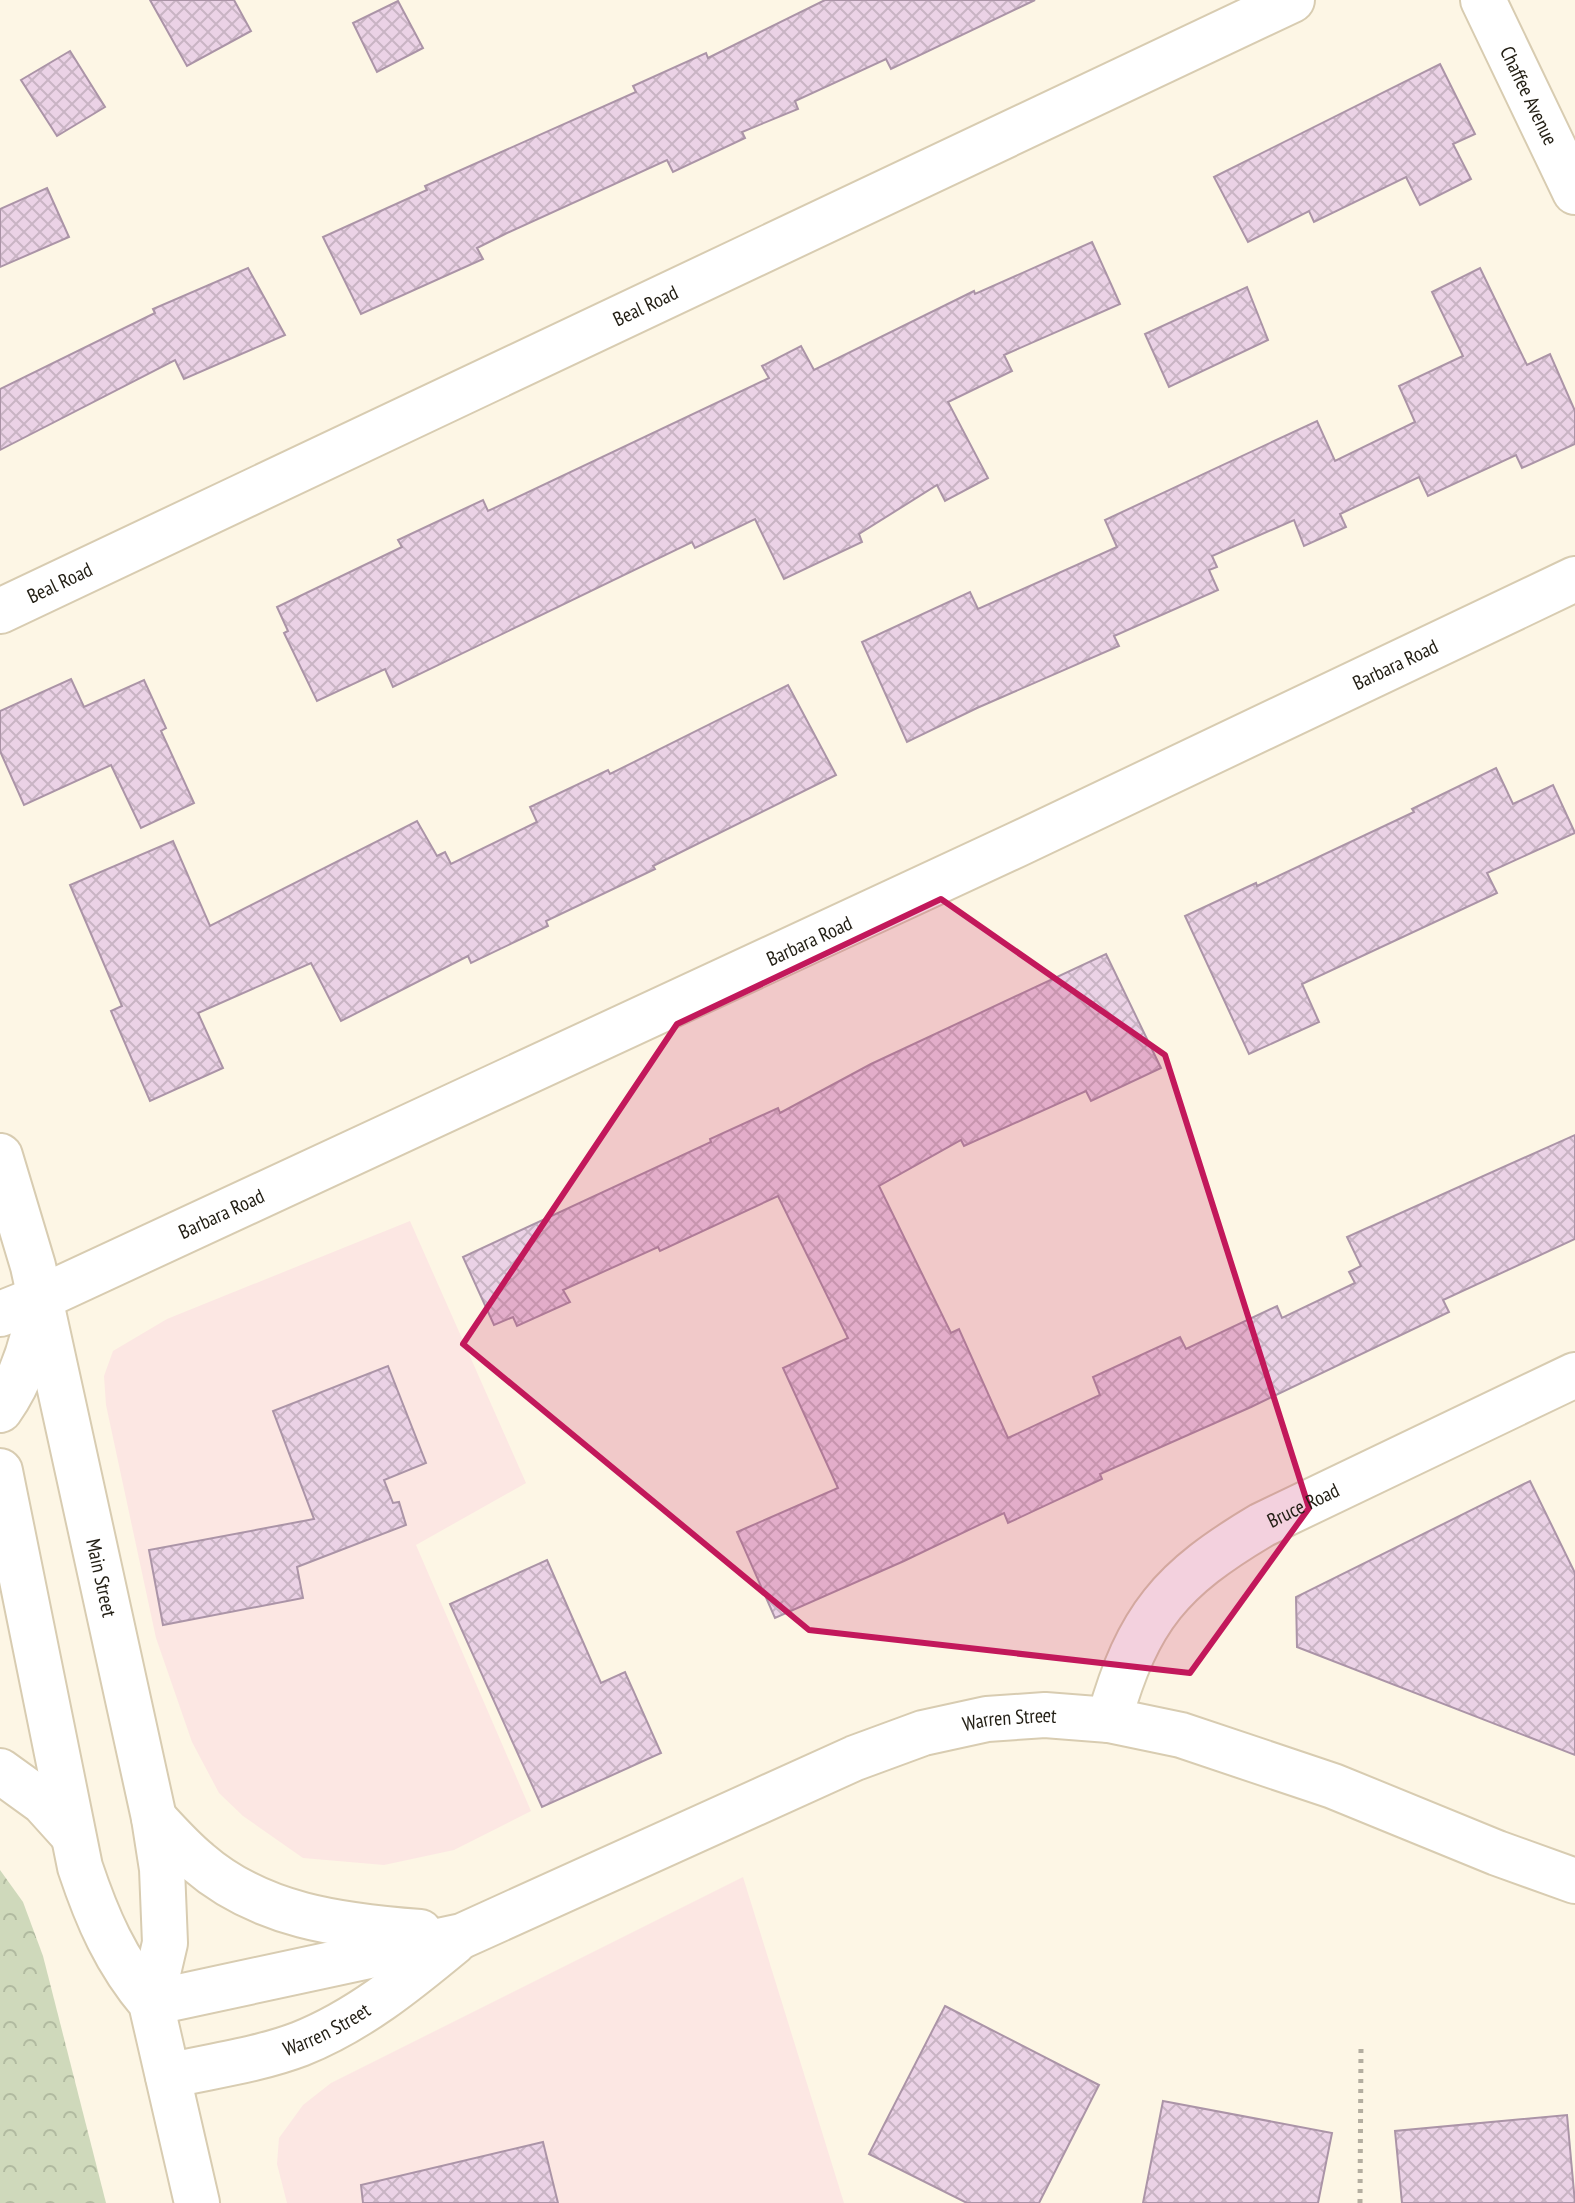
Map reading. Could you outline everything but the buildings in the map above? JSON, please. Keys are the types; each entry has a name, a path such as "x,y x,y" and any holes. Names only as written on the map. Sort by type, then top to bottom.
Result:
{"street":[{"name":"Beal Road","path":"0,611 1292,0"},
{"name":"Chaffee Avenue","path":"1483,0 1575,192"},
{"name":"Barbara Road","path":"0,1314 1016,845 1575,579"},
{"name":"Main Street","path":"0,1156 40,1298 154,1818 162,1869 165,1943 151,2003 197,2203"},
{"path":"0,1410 24,1366 36,1327 40,1298"},
{"name":"Bruce Road","path":"1109,1720 1122,1674 1144,1627 1177,1585 1219,1550 1262,1525 1575,1375"},
{"name":"Main Street","path":"0,1471 71,1833 102,1928 132,1980 151,2003"},
{"name":"Warren Street","path":"151,2003 462,1936 855,1758 923,1733 987,1719 1045,1715 1109,1720 1181,1735 1333,1786 1497,1853 1575,1881"},
{"path":"0,1771 43,1802 71,1833"},
{"path":"154,1818 198,1863 223,1881 271,1905 314,1920 344,1925 462,1936"},
{"name":"Warren Street","path":"168,2076 281,2050 319,2036 383,1998 462,1936"}],"path":[{"path":"1360,2203 1361,2048"}],"highlighted area":[{"path":"941,899 1165,1055 1309,1508 1190,1673 809,1630 463,1344 677,1024"}],"shaded area":[{"path":"410,1221 526,1483 416,1545 531,1811 454,1850 384,1865 303,1858 243,1816 219,1793 192,1742 156,1638 106,1405 104,1376 113,1351 167,1319"},
{"path":"743,1877 844,2203 287,2203 277,2164 279,2138 303,2105 331,2083"}],"green space":[{"path":"0,1870 23,1902 43,1956 106,2203 0,2203"}]}
